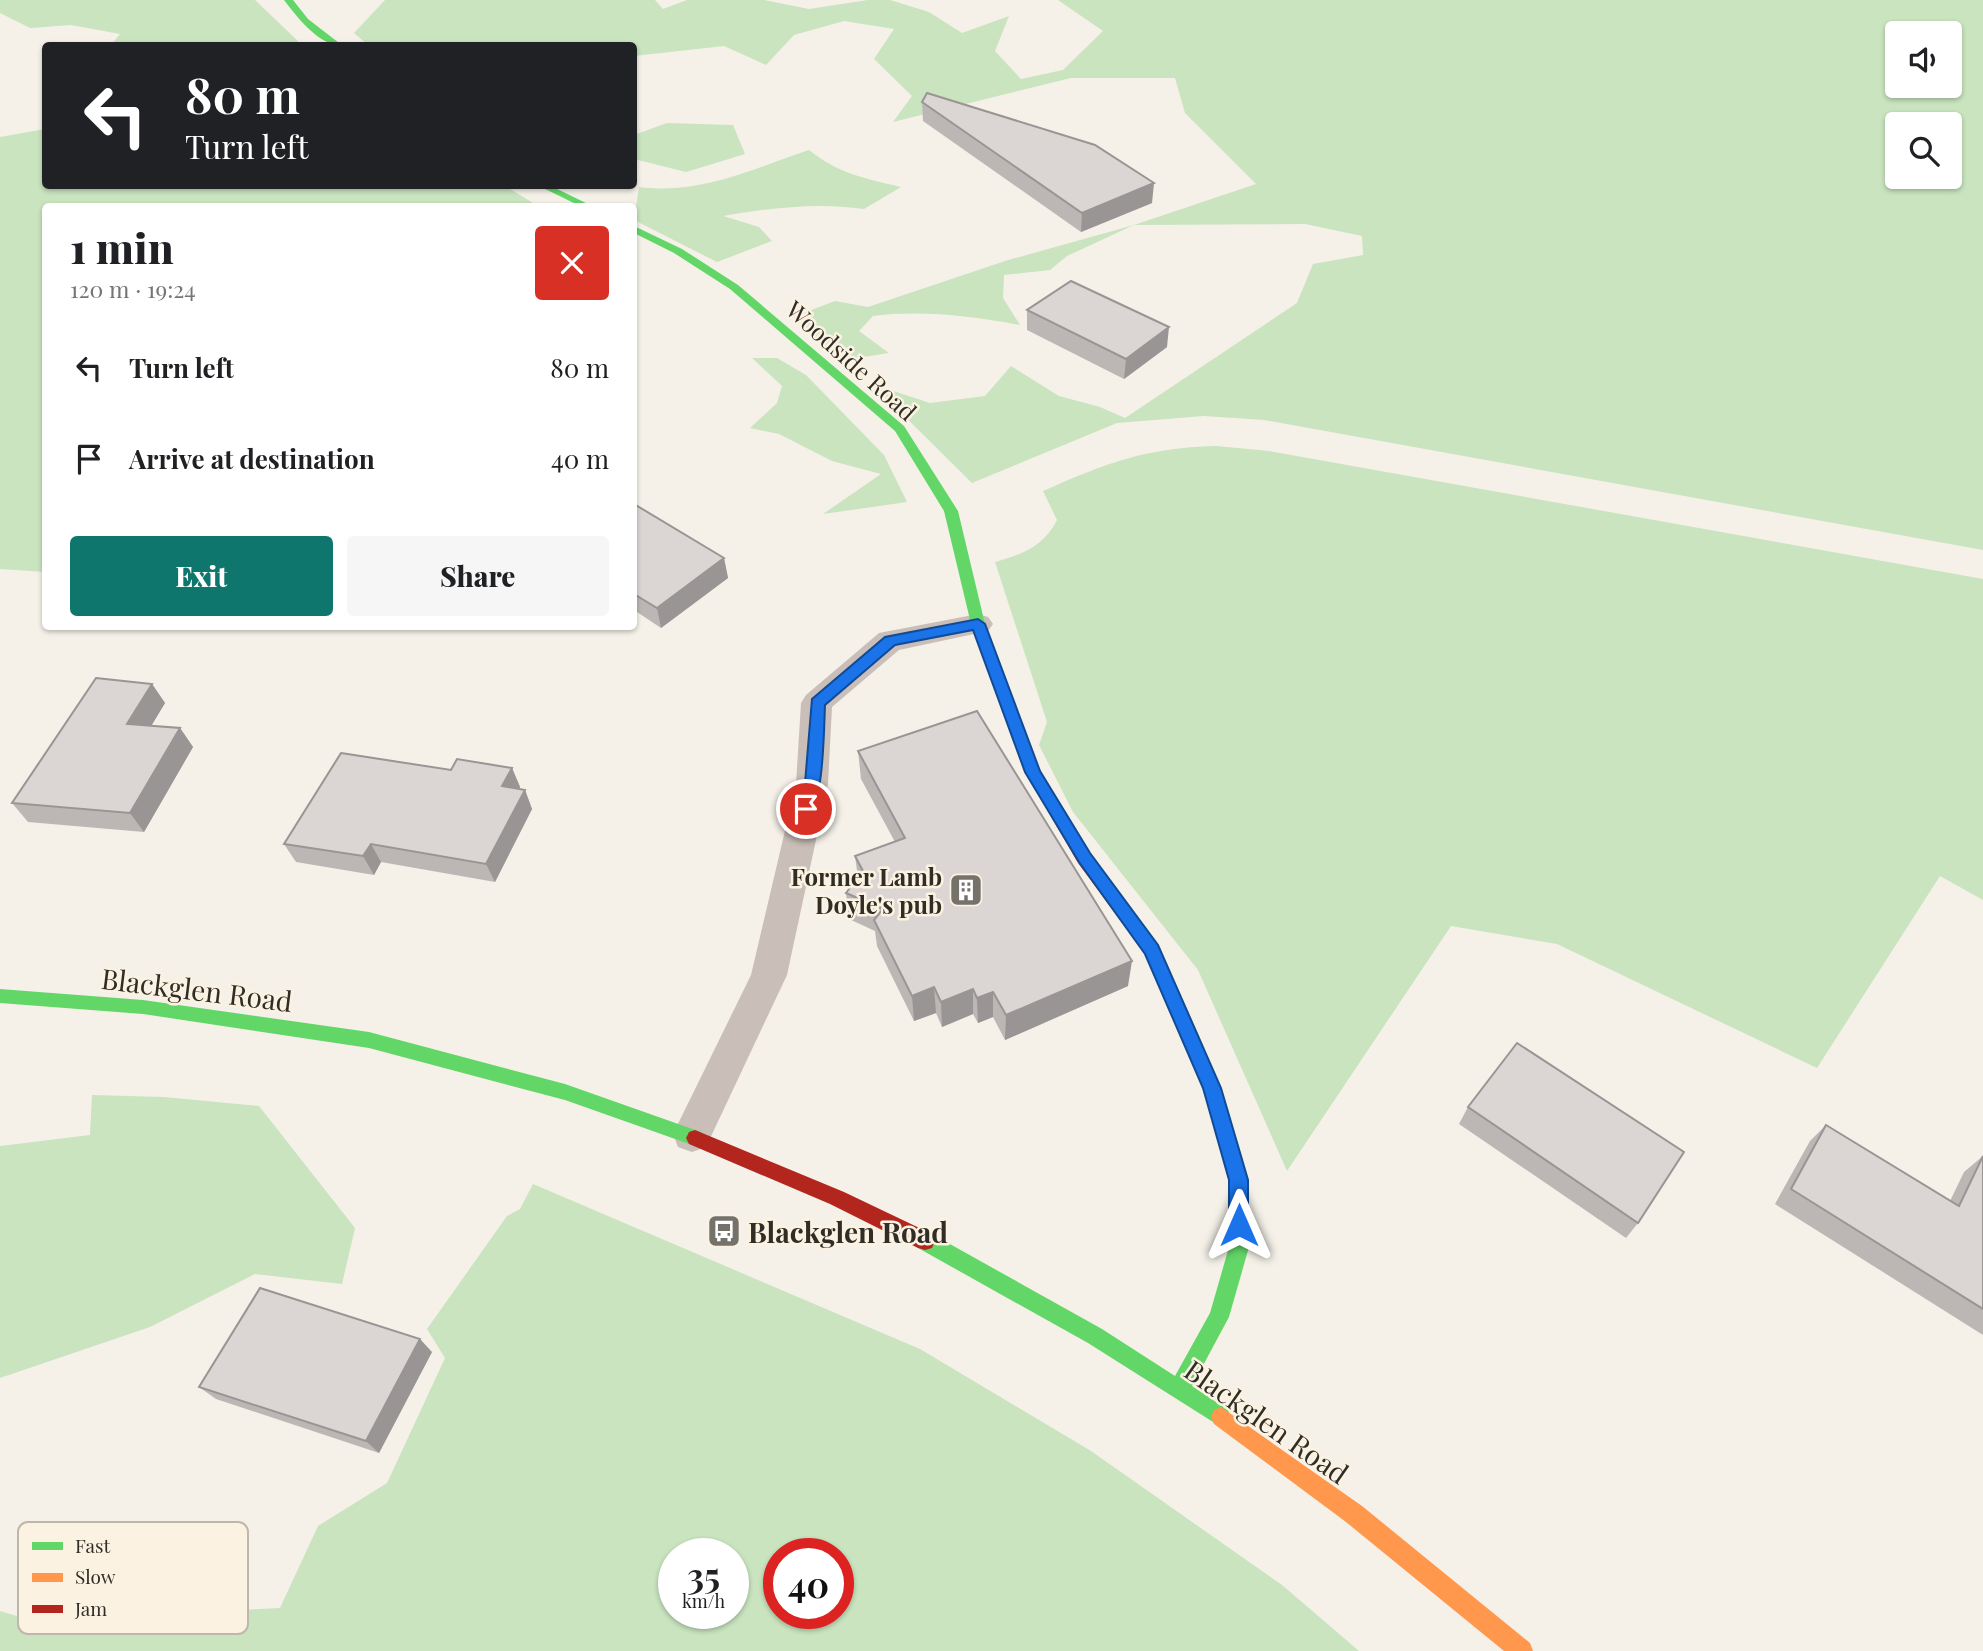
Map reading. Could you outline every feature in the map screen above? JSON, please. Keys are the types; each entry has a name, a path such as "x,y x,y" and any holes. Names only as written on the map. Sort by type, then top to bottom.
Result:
{"street":[{"path":"288,0 305,21 334,42"},
{"path":"550,189 581,203"},
{"name":"Woodside Road","path":"637,230 678,251 734,287 900,429 951,511 978,624 1033,772 1084,858 1152,950 1212,1088 1239,1180 1239,1247 1219,1317 1179,1389"},
{"name":"Blackglen Road","path":"0,996 140,1007 357,1037 513,1077 692,1134 760,1162 929,1242 1179,1389 1300,1473 1410,1557 1522,1651"}],"lane":[{"path":"692,1134 769,975 812,783 817,703 890,641 978,624"}],"green space":[{"path":"0,0 255,0 299,42 113,42 120,34 71,25 30,28 0,13"},
{"path":"385,0 655,0 663,9 687,0 764,0 809,9 868,0 890,0 929,12 962,33 1009,16 995,51 1021,79 1063,70 1103,31 1058,0 1983,0 1983,550 1264,420 1204,416 1117,423 972,483 872,384 930,403 985,396 1011,366 1059,396 1100,407 1125,418 1297,303 1313,264 1363,255 1362,236 1305,224 1134,225 1256,184 1185,113 1175,78 1071,78 893,122 912,96 874,59 894,29 844,21 794,35 766,65 724,46 637,56 637,42 364,42 354,33"},
{"path":"667,123 733,125 745,154 686,172 637,160 637,134"},
{"path":"42,130 42,189 510,189 533,203 42,203 42,572 0,569 0,137"},
{"path":"809,150 841,170 901,187 864,209 793,207 723,216 759,227 772,241 717,262 637,222 639,187 705,184"},
{"path":"1134,225 1067,256 1050,270 1004,275 1003,298 1020,325 946,315 873,316 859,331 889,353 844,360 793,317 835,301 868,307 1005,261"},
{"path":"752,358 777,358 806,375 884,455 907,502 823,514 881,474 832,461 779,434 750,428 777,403 782,386"},
{"path":"1216,446 1269,451 1983,579 1983,900 1940,876 1817,1068 1557,944 1451,926 1287,1171 1198,970 1073,812 1039,745 1047,722 995,562 1031,548 1051,529 1057,520 1043,491 1126,459 1168,450"},
{"path":"92,1095 164,1097 259,1106 355,1228 342,1284 255,1274 150,1327 0,1378 0,1146 90,1135"},
{"path":"533,1184 920,1349 1091,1451 1282,1585 1359,1651 0,1651 0,1611 18,1616 18,1634 248,1634 248,1610 280,1608 318,1526 387,1483 445,1358 427,1329 507,1216 520,1209"}],"building":[{"path":"927,93 1095,145 1154,183 1082,213 922,102"},
{"path":"1071,281 1169,327 1126,359 1027,310"},
{"path":"637,506 724,558 657,608 637,596"},
{"path":"96,678 152,684 127,724 180,728 130,813 12,803"},
{"name":"Former Lamb Doyle's pub","path":"977,711 1132,961 1006,1015 993,992 977,998 973,989 941,1002 934,987 912,996 874,920 883,909 846,893 863,871 855,856 905,838 858,751"},
{"path":"341,753 451,770 457,759 512,768 502,786 525,790 486,864 371,844 363,856 284,844"},
{"path":"1517,1043 1684,1152 1638,1223 1468,1107"},
{"path":"1826,1125 1959,1206 1983,1156 1983,1309 1791,1189"},
{"path":"260,1288 420,1339 366,1441 199,1387"}],"traffic: fast":[{"path":"288,0 305,21 334,42"},
{"path":"550,189 581,203"},
{"path":"637,230 678,251 734,287 900,429 951,511 978,624 1009,708"},
{"path":"0,996 143,1007 369,1040 565,1092 695,1138"},
{"path":"1179,1389 1219,1317 1239,1247 1239,1180 1212,1088 1194,1046"},
{"path":"925,1241 1095,1336 1221,1417"}],"traffic: slow":[{"path":"1221,1417 1354,1514 1522,1651"}],"traffic: jam":[{"path":"1009,708 1033,773 1084,858 1152,950 1194,1046"},
{"path":"695,1138 837,1198 925,1241"}],"place":[{"name":"Former Lamb Doyle's pub","path":"966,890"},
{"name":"Blackglen Road","path":"724,1231"}],"route":[{"path":"806,809 812,783 817,703 890,641 978,624 1033,772 1084,858 1152,950 1212,1088 1239,1180 1239,1225"}]}
